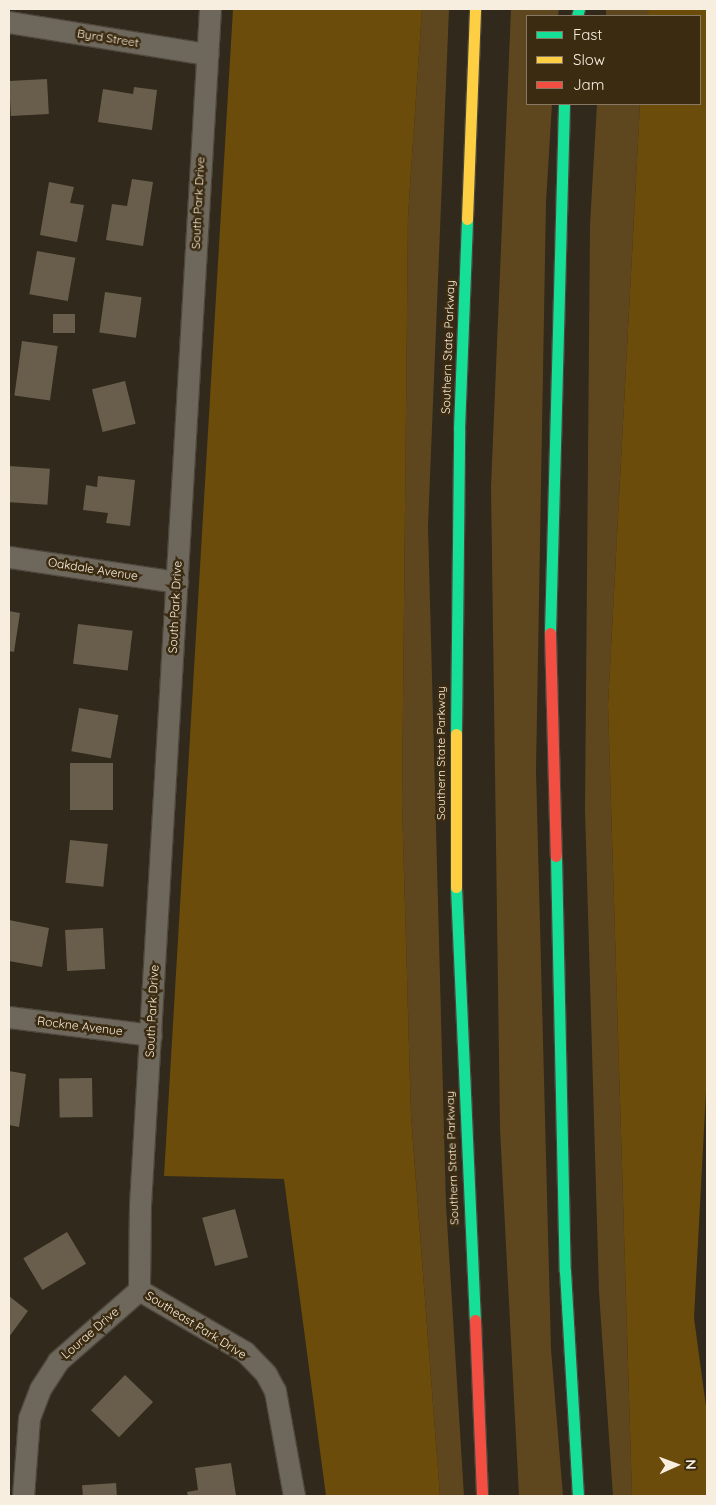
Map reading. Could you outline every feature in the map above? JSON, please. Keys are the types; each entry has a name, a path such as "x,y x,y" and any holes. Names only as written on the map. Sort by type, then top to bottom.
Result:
{"highway":[{"name":"Southern State Parkway","path":"475,9 458,430 455,858 482,1496"},
{"path":"564,105 551,483 549,701 562,978 565,1271 578,1496"}],"street":[{"name":"South Park Drive","path":"140,1205 210,9"},
{"name":"Byrd Street","path":"9,22 207,54"},
{"name":"Oakdale Avenue","path":"9,557 176,582"},
{"name":"Rockne Avenue","path":"9,1017 151,1035"},
{"name":"Southeast Park Drive","path":"140,1205 140,1290 245,1352 266,1374 275,1391 294,1496"},
{"name":"Lourae Drive","path":"23,1496 29,1418 40,1389 58,1361 140,1290"}],"shaded area":[{"path":"233,9 422,9 408,216 402,803 411,1116 440,1496 326,1496 284,1179 164,1176"},
{"path":"422,9 449,9 428,526 446,1205 464,1496 440,1496 411,1115 402,803 408,216"},
{"path":"511,9 559,9 558,15 526,15 526,105 552,105 546,202 536,770 551,1349 563,1496 519,1496 500,1129 491,487"},
{"path":"606,9 649,9 649,15 606,15"},
{"path":"649,9 707,9 707,1073 694,1318 707,1414 707,1496 632,1496 608,705 640,105 701,105 701,15 648,15"},
{"path":"597,105 640,105 608,705 632,1496 613,1496 599,1292 585,810 590,224"}],"building":[{"path":"47,79 49,114 11,116 9,81"},
{"path":"134,87 157,90 152,130 98,122 103,89 133,94"},
{"path":"132,179 153,182 143,246 106,240 112,204 127,206"},
{"path":"49,182 74,187 70,203 84,205 77,242 40,235"},
{"path":"37,251 75,258 68,301 29,294"},
{"path":"105,292 142,297 136,338 99,333"},
{"path":"53,314 75,314 75,333 53,333"},
{"path":"22,341 58,346 50,400 14,395"},
{"path":"125,381 136,424 103,432 92,389"},
{"path":"9,466 50,469 47,505 9,502"},
{"path":"98,476 135,480 130,526 106,523 108,513 83,510 86,485 97,487"},
{"path":"9,611 20,613 14,652 9,651"},
{"path":"78,624 133,631 128,670 73,664"},
{"path":"79,708 118,715 111,758 71,751"},
{"path":"70,763 113,763 113,810 70,810"},
{"path":"70,840 108,844 103,887 66,883"},
{"path":"9,920 49,928 42,967 9,961"},
{"path":"103,928 105,969 67,971 65,930"},
{"path":"9,1071 26,1074 19,1127 9,1125"},
{"path":"92,1078 93,1117 60,1118 59,1079"},
{"path":"235,1209 248,1257 215,1266 202,1218"},
{"path":"67,1232 86,1264 42,1290 23,1258"},
{"path":"9,1296 28,1311 9,1337"},
{"path":"125,1375 153,1402 119,1437 91,1410"},
{"path":"231,1463 236,1496 188,1496 187,1492 198,1490 195,1468"},
{"path":"116,1483 117,1496 83,1496 82,1485"}],"traffic: fast":[{"path":"577,15 579,9"},
{"path":"550,633 564,105"},
{"path":"456,734 459,429 467,219"},
{"path":"556,856 565,1271 578,1496"},
{"path":"456,887 475,1320"}],"traffic: slow":[{"path":"467,219 475,9"},
{"path":"456,734 456,887"}],"traffic: jam":[{"path":"550,633 556,856"},
{"path":"475,1320 482,1496"}]}
